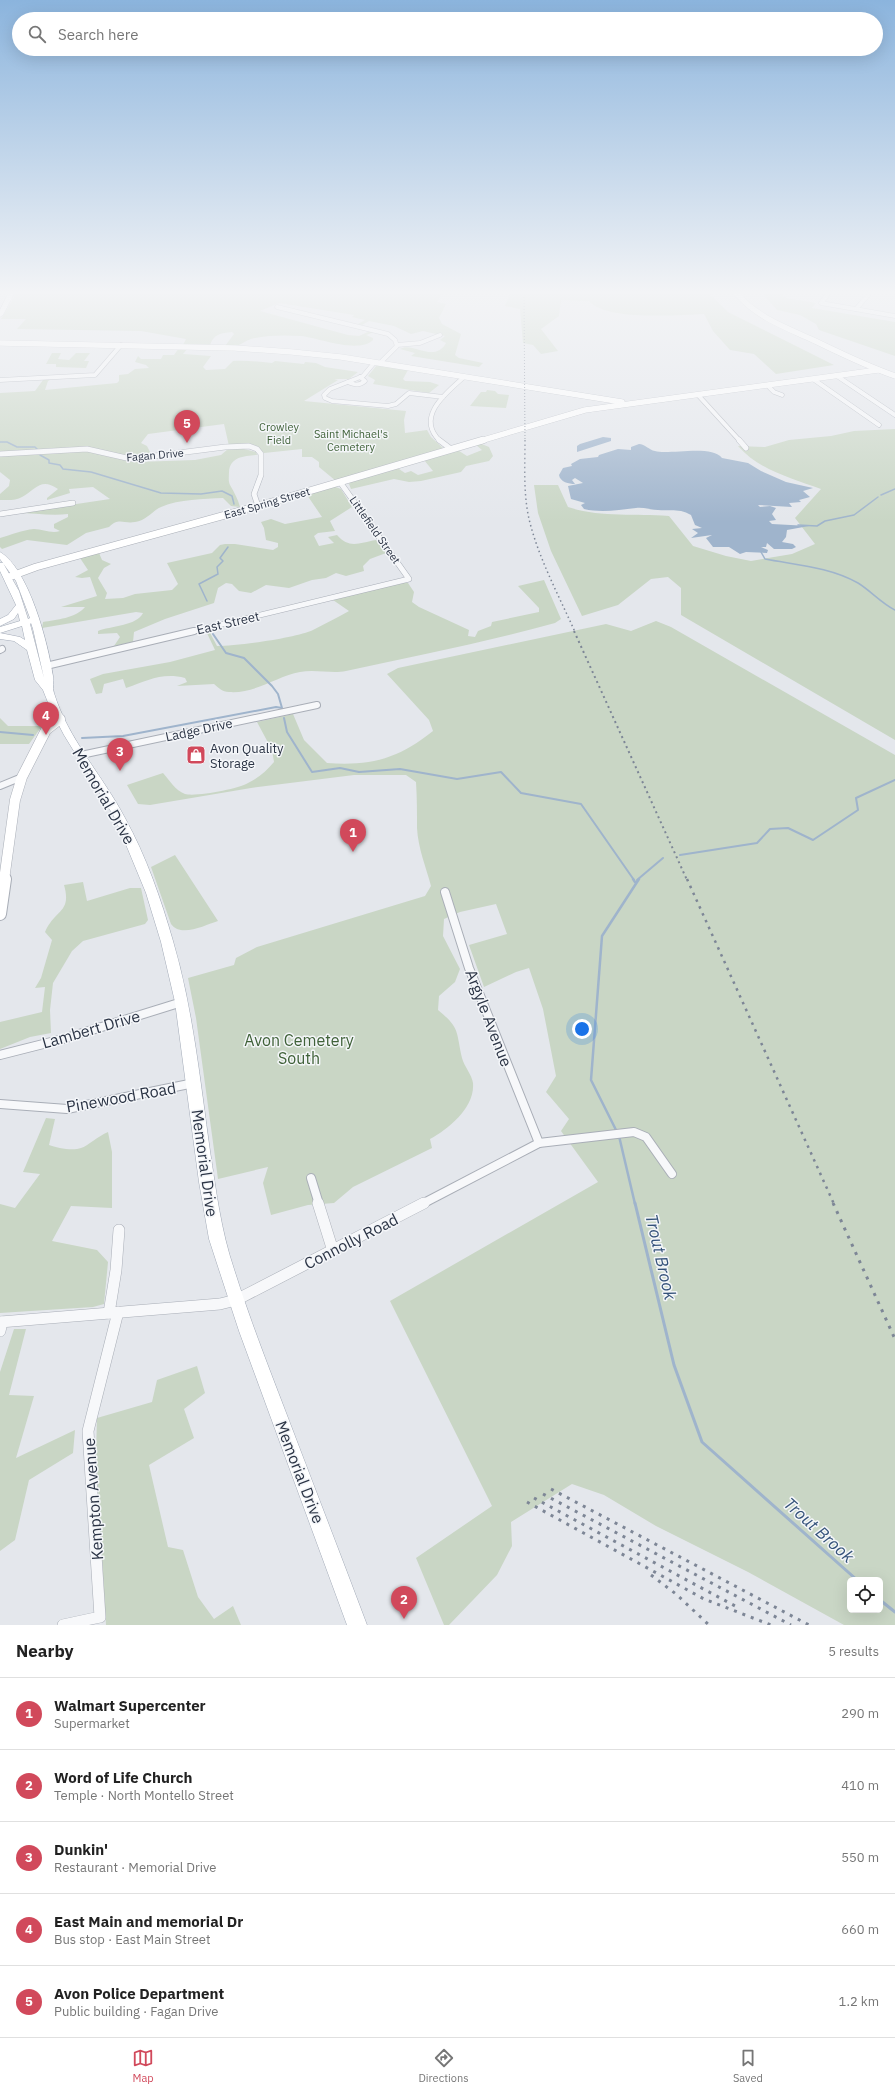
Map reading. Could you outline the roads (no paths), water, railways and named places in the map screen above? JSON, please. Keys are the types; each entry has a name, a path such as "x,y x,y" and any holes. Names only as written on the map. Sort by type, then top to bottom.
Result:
{"main road":[{"path":"419,370 617,400 625,404"},
{"name":"East Spring Street","path":"8,577 258,506 585,410 837,376 871,370"},
{"path":"877,370 895,376"},
{"path":"0,554 20,605 29,619 46,666 49,678 48,689"},
{"path":"0,565 8,577 25,589 29,619 30,648 40,680 48,689"},
{"path":"0,624 11,617 20,605"},
{"path":"0,624 29,619"},
{"path":"0,630 29,619"},
{"path":"0,636 17,639 30,648"},
{"name":"Memorial Drive","path":"48,689 60,719 112,803 133,845 158,912 182,1002 211,1208 217,1238 236,1300 355,1618"},
{"path":"0,914 14,806 22,777 46,730 60,719"}],"street":[{"path":"0,380 94,375 99,370"},
{"path":"369,370 360,377 330,389 324,396 332,402 390,406 397,403 406,394 411,393 443,397"},
{"path":"837,376 895,415"},
{"path":"348,382 354,385 361,384 365,381 360,377"},
{"path":"450,449 435,436 431,428 432,412 443,397 464,377"},
{"path":"813,379 879,425"},
{"path":"767,385 774,392 782,395"},
{"path":"698,395 746,448"},
{"name":"Fagan Drive","path":"0,454 87,449 133,459 241,446 255,448 261,454 261,475 254,494 258,506"},
{"name":"Littlefield Street","path":"340,482 409,579"},
{"path":"0,514 73,503"},
{"name":"East Street","path":"46,666 409,579"},
{"name":"Ladge Drive","path":"81,755 317,705"},
{"path":"0,786 22,777"},
{"name":"Argyle Avenue","path":"445,892 469,968 539,1142"},
{"name":"Lambert Drive","path":"0,1055 62,1039 182,1002"},
{"name":"Pinewood Road","path":"0,1104 67,1108 194,1083"},
{"name":"Connolly Road","path":"1,1325 220,1304 236,1300 333,1251 539,1142 634,1132 646,1137 672,1174"},
{"path":"311,1178 333,1251"},
{"name":"Kempton Avenue","path":"63,1625 100,1617 88,1431 114,1313 119,1230"}],"water":[{"path":"603,437 611,438 611,441 577,452 577,446 580,444"},
{"path":"639,444 661,452 700,451 717,454 722,458 748,463 761,471 786,482 813,488 803,491 810,497 799,500 801,502 789,503 792,507 758,505 760,507 770,506 776,508 772,514 776,520 769,521 772,524 809,526 787,530 786,537 782,542 793,544 796,547 792,549 774,549 767,543 766,547 761,547 768,550 767,553 746,552 740,554 729,547 713,547 706,538 712,535 691,538 698,533 692,529 702,528 695,525 691,515 683,511 639,508 597,511 584,509 581,505 585,503 571,499 568,486 583,483 575,478 572,480 575,484 563,481 559,475 563,468 572,466 571,464 580,459 598,457 599,455 618,449 631,450 631,447"}],"waterway":[{"path":"0,442 7,442 17,447 35,447 38,450"},
{"path":"40,455 49,460 49,463 60,465 63,469 91,472 161,493 201,494 222,491 232,496 234,504"},
{"path":"881,495 895,489"},
{"path":"798,525 817,526 825,521 854,515 878,497"},
{"path":"207,601 199,584 218,574 217,567 223,561 220,558 228,547"},
{"path":"761,552 765,559 813,567 836,573 863,586 895,610"},
{"path":"82,738 123,736 276,707 282,708 278,694 272,686 244,658 226,653 213,634"},
{"path":"284,718 287,732 312,772 340,768 359,772 400,769 457,779 501,772 521,793 581,804 634,880"},
{"path":"0,732 33,735"},
{"path":"680,855 757,843 770,829 788,828 813,840 858,810 856,798 895,780"},
{"path":"637,880 663,858"},
{"name":"Trout Brook","path":"617,1132 591,1080 602,936 639,879"},
{"name":"Trout Brook","path":"619,1136 635,1204"},
{"name":"Trout Brook","path":"635,1203 674,1365 702,1442 854,1577"},
{"name":"Trout Brook","path":"883,1602 895,1612"}],"railway":[{"path":"525,370 525,441"},
{"path":"525,441 525,492 530,523 544,565 575,632"},
{"path":"574,631 687,880"},
{"path":"687,879 834,1204"},
{"path":"833,1203 895,1339"},
{"path":"551,1489 809,1625"},
{"path":"543,1494 791,1625"},
{"path":"534,1498 737,1607"},
{"path":"527,1502 704,1599 771,1625"},
{"path":"651,1575 676,1594 709,1625"}],"place":[{"name":"Avon Police Department","path":"187,443"},
{"name":"East Main and memorial Dr","path":"46,735"},
{"name":"Avon Quality Storage","path":"196,755"},
{"name":"Dunkin'","path":"120,771"},
{"name":"Walmart Supercenter","path":"353,852"},
{"name":"Word of Life Church","path":"404,1619"}],"park label":[{"name":"Crowley Field","path":"279,433"},
{"name":"Saint Michael's Cemetery","path":"351,440"},
{"name":"Avon Cemetery South","path":"299,1049"}]}
